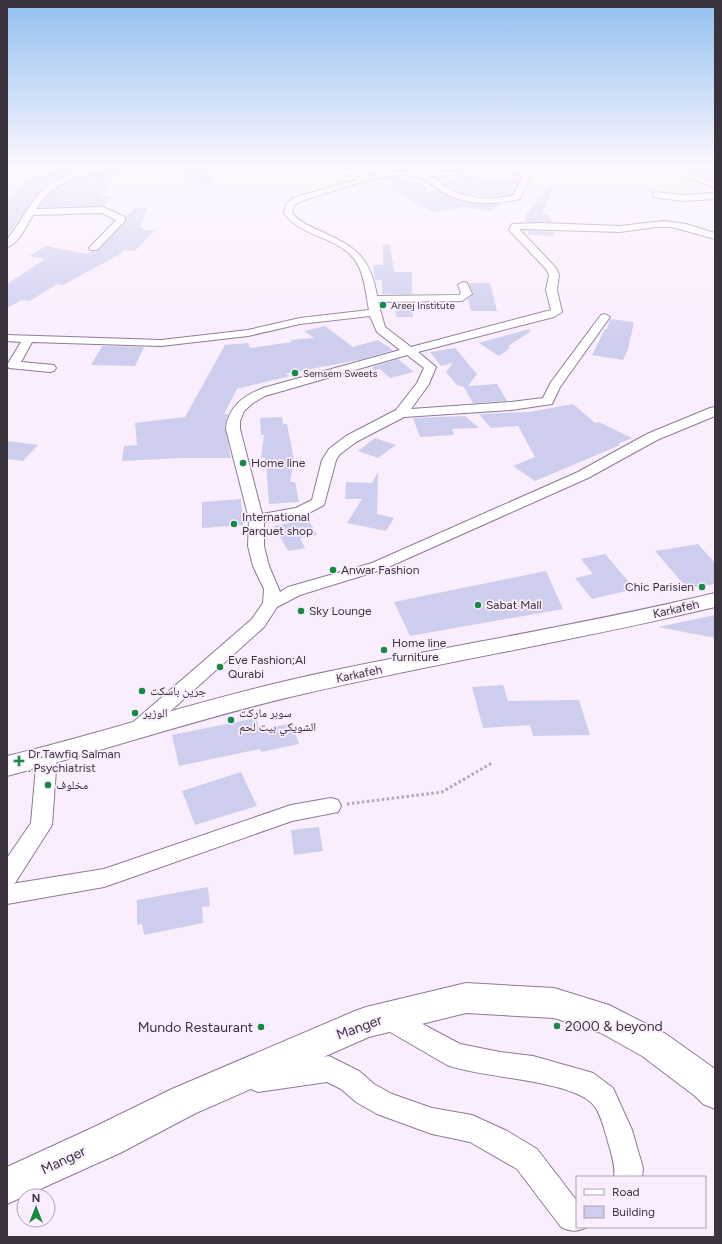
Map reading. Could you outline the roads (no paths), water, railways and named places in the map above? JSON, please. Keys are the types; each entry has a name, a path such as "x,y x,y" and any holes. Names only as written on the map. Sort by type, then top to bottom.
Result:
{"street":[{"path":"7,244 22,225"},
{"path":"94,248 116,225"},
{"path":"302,225 352,251 362,262 379,326 382,330 428,365 430,369 423,384 401,413"},
{"path":"138,729 258,623 271,603 272,589 261,566 256,546 256,519 233,429 235,415 240,407 255,395 268,391 409,351 550,316 557,312 556,303 550,284 554,275 551,268 514,230 515,226 549,225"},
{"path":"552,225 637,229 650,225"},
{"path":"685,225 715,236"},
{"path":"7,338 28,340 160,343 248,333 374,306 462,298 467,294 463,285"},
{"path":"256,519 300,512 319,502 329,460 334,452 351,438 401,413 495,407 548,401 553,395 554,386 564,376 605,317"},
{"path":"28,340 13,365 50,368"},
{"path":"271,603 294,591 378,566 583,475 652,437 715,411"},
{"name":"Karkafeh","path":"7,766 47,756 138,729 356,674 636,619 715,600"},
{"path":"7,876 41,825 47,756"},
{"path":"7,894 104,878 291,813 331,806"},
{"name":"Manger","path":"7,1186 107,1140 184,1101 366,1022 466,998 554,1003 610,1020 654,1046 707,1084 715,1092"},
{"path":"386,1017 456,1056 500,1065 533,1069 584,1082 604,1097 620,1138 629,1168 628,1176"},
{"path":"225,1083 329,1069 350,1080 365,1094 386,1105 432,1121 472,1129 497,1141 527,1159 571,1216 576,1216"}],"place":[{"name":"Areej Institute","path":"383,305"},
{"name":"Semsem Sweets","path":"295,373"},
{"name":"Home line","path":"243,463"},
{"name":"International Parquet shop","path":"234,524"},
{"name":"Anwar Fashion","path":"333,570"},
{"name":"Chic Parisien","path":"702,587"},
{"name":"Sabat Mall","path":"478,605"},
{"name":"Sky Lounge","path":"301,611"},
{"name":"Home line furniture","path":"384,650"},
{"name":"Eve Fashion;Al Qurabi","path":"220,667"},
{"name":"جرين باسكت","path":"142,691"},
{"name":"الوزير","path":"135,713"},
{"name":"سوبر ماركت الشويكي بيت لحم","path":"231,720"},
{"name":"Dr.Tawfiq Salman . Psychiatrist","path":"19,761"},
{"name":"مخلوف","path":"48,785"},
{"name":"2000 & beyond","path":"557,1026"},
{"name":"Mundo Restaurant","path":"261,1027"}]}
